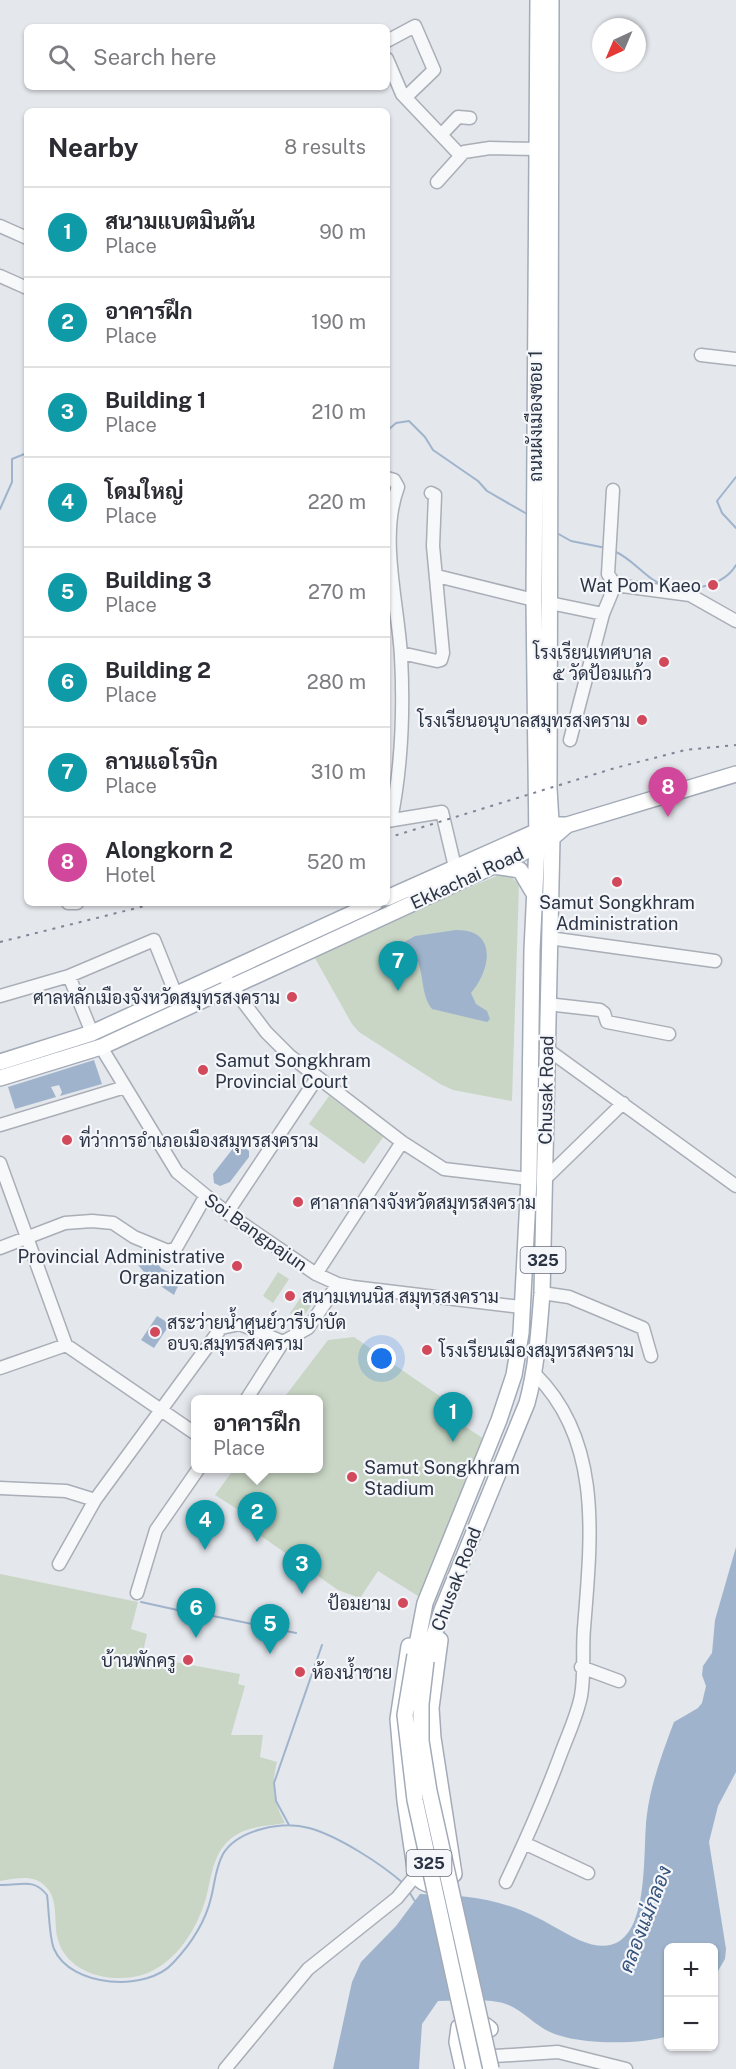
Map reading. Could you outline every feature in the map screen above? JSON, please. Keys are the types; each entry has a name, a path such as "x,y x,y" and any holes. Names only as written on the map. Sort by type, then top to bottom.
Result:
{"main road":[{"name":"ถนนผังเมืองซอย 1","path":"538,0 534,600 542,769 557,829"},
{"name":"ถนนผังเมืองซอย 1","path":"536,838 542,769 550,603 551,0"},
{"path":"536,838 557,829 736,774"},
{"name":"Chusak Road","path":"474,2069 415,1800 405,1715 421,1658 526,1403 535,1374 542,1293 547,1004 557,829"},
{"name":"Chusak Road","path":"495,2065 429,1791 421,1741 421,1658 425,1604 499,1420 514,1375 521,1333 529,1179 536,838"},
{"name":"Ekkachai Road","path":"0,1078 101,1047 492,866 536,838"},
{"name":"Ekkachai Road","path":"390,897 455,867 536,838"},
{"path":"492,866 520,870 534,895"},
{"path":"0,1062 92,1033 368,906"},
{"path":"532,950 549,945"},
{"path":"425,1604 410,1645 398,1719 413,1878 429,1885 442,1884 454,1874 433,1738 431,1708 442,1610"},
{"path":"463,2069 457,2042 459,2027 470,2020 482,2022 490,2030 495,2065"}],"street":[{"path":"390,39 415,26 434,70 406,97"},
{"path":"390,65 406,97 460,156"},
{"path":"441,135 458,117 470,118"},
{"path":"436,182 460,156 475,149 537,148"},
{"path":"0,226 24,237"},
{"path":"0,276 24,287"},
{"path":"701,355 736,359"},
{"path":"390,479 394,480 398,487 392,505 392,568 401,653 404,730 399,779 390,817"},
{"path":"614,490 608,574 615,585 690,595 736,621"},
{"path":"401,653 441,660 443,653 433,546 435,495 432,493"},
{"path":"437,576 534,600"},
{"path":"570,740 603,614 615,585"},
{"path":"550,603 603,614"},
{"path":"390,821 442,812 455,867"},
{"path":"0,996 69,976 154,940 176,995"},
{"path":"549,945 715,961"},
{"path":"223,973 230,988 266,1032 317,1078 402,1142 446,1170 529,1179"},
{"path":"69,976 92,1033"},
{"path":"547,1004 600,1010 607,1022 669,1034"},
{"name":"Soi Bangpajun","path":"101,1047 177,1172 227,1214 316,1274 338,1284 521,1308"},
{"path":"547,1049 736,1186"},
{"path":"227,1214 317,1078"},
{"path":"0,1125 125,1087"},
{"path":"544,1180 623,1103"},
{"path":"316,1274 402,1142"},
{"path":"0,1163 4,1186 27,1238 66,1345 191,1431"},
{"path":"0,1248 65,1223 113,1223 134,1237 168,1251 176,1248 205,1197"},
{"path":"249,1395 283,1342 308,1328 338,1284"},
{"path":"542,1293 569,1297 643,1328 651,1356"},
{"path":"59,1564 95,1500 221,1328 240,1324 283,1342"},
{"path":"0,1368 66,1345"},
{"path":"506,1882 546,1792 581,1695 590,1517 586,1472 574,1429 553,1392 535,1374"},
{"path":"137,1593 156,1530 196,1473"},
{"path":"0,1488 66,1491 95,1500"},
{"path":"582,1667 619,1681"},
{"path":"524,1843 588,1873"},
{"path":"225,2069 308,1969 397,1898 413,1878"},
{"path":"495,2065 558,2052 626,2069"}],"green space":[{"path":"499,875 509,875 519,884 512,1101 453,1090 359,1032 352,1024 312,953"},
{"path":"329,1096 384,1136 364,1164 309,1124"},
{"path":"278,1272 289,1279 273,1303 263,1296"},
{"path":"306,1290 317,1297 301,1320 290,1313"},
{"name":"Samut Songkhram Stadium","path":"354,1337 457,1408 451,1417 490,1443 426,1601 378,1571 360,1598 338,1590 241,1522 245,1514 215,1495 231,1473 323,1473 323,1395 286,1395 328,1340"},
{"path":"0,1574 138,1602 131,1629 147,1634 142,1656 240,1674 238,1684 245,1686 231,1735 263,1735 260,1757 277,1762 274,1794 285,1823 258,1827 239,1833 227,1843 215,1863 203,1908 190,1934 171,1958 160,1967 147,1973 133,1977 109,1977 86,1971 76,1965 61,1948 57,1936 53,1898 47,1888 42,1883 31,1879 18,1878 0,1881"}],"water":[{"path":"456,930 470,931 479,936 484,943 487,952 486,963 478,984 471,993 476,1004 487,1011 490,1019 487,1022 432,1009 426,997 415,956 397,954 394,948 415,936"},
{"path":"94,1060 102,1084 60,1096 62,1092 59,1085 51,1087 56,1097 15,1109 8,1087"},
{"path":"238,1142 249,1151 249,1157 230,1182 220,1186 214,1183 213,1174"},
{"path":"147,1250 161,1268 181,1279 174,1295 150,1279 138,1265 141,1261 139,1257"},
{"name":"สระว่ายน้ำศูนย์วารีบำบัด อบจ.สมุทรสงคราม","path":"157,1316 170,1324 154,1348 141,1340"},
{"name":"คลองแม่กลอง","path":"736,1547 736,1772 718,1806 709,1842 726,1949 725,1959 718,1971 718,1943 664,1943 664,2037 625,2042 576,2039 550,2032 506,2004 483,2001 438,2001 422,2024 419,2069 333,2069 352,1982 361,1962 396,1926 420,1894 460,1896 510,1906 579,1940 603,1946 621,1940 632,1926 639,1905 643,1881 647,1814 654,1779 674,1722 698,1708 702,1703 706,1686 702,1675 703,1666 712,1653 715,1620"}],"waterway":[{"path":"390,428 396,423 409,421 425,437 433,450 478,481 487,491 527,514"},
{"path":"0,509 12,482 12,459 24,454"},
{"path":"736,477 717,501 722,513 736,528"},
{"path":"555,532 571,541 606,548"},
{"path":"614,551 652,579 673,587 697,588 709,585 729,574 736,565"},
{"path":"141,1602 191,1613"},
{"path":"208,1615 296,1633"},
{"path":"289,1825 276,1801 274,1783 322,1645"},
{"path":"0,1885 31,1884 42,1889 47,1895 54,1949 63,1962 76,1972 92,1978 128,1982 146,1979 161,1972 173,1963 186,1948 205,1916 223,1854 230,1845 250,1833 274,1827 309,1828 333,1837 358,1851 403,1883"},
{"path":"408,1890 416,1903"}],"railway":[{"path":"390,837 615,768 685,750 736,745"},
{"path":"0,942 145,906"}],"place":[{"name":"Wat Pom Kaeo","path":"713,585"},
{"name":"โรงเรียนเทศบาล ๕ วัดป้อมแก้ว","path":"664,662"},
{"name":"โรงเรียนอนุบาลสมุทรสงคราม","path":"642,720"},
{"name":"Alongkorn 2","path":"668,817"},
{"name":"Samut Songkhram Administration","path":"617,882"},
{"name":"ลานแอโรบิก","path":"398,991"},
{"name":"ศาลหลักเมืองจังหวัดสมุทรสงคราม","path":"292,997"},
{"name":"Samut Songkhram Provincial Court","path":"203,1070"},
{"name":"ที่ว่าการอำเภอเมืองสมุทรสงคราม","path":"67,1140"},
{"name":"ศาลากลางจังหวัดสมุทรสงคราม","path":"298,1202"},
{"name":"Provincial Administrative Organization","path":"237,1266"},
{"name":"สนามเทนนิส สมุทรสงคราม","path":"290,1296"},
{"name":"สระว่ายน้ำศูนย์วารีบำบัด อบจ.สมุทรสงคราม","path":"155,1332"},
{"name":"โรงเรียนเมืองสมุทรสงคราม","path":"427,1350"},
{"name":"สนามแบตมินตัน","path":"453,1442"},
{"name":"Samut Songkhram Stadium","path":"352,1477"},
{"name":"อาคารฝึก","path":"257,1542"},
{"name":"โดมใหญ่","path":"205,1550"},
{"name":"Building 1","path":"302,1594"},
{"name":"ป้อมยาม","path":"403,1603"},
{"name":"Building 2","path":"196,1638"},
{"name":"Building 3","path":"270,1654"},
{"name":"บ้านพักครู","path":"188,1660"},
{"name":"ห้องน้ำชาย","path":"300,1672"}]}
